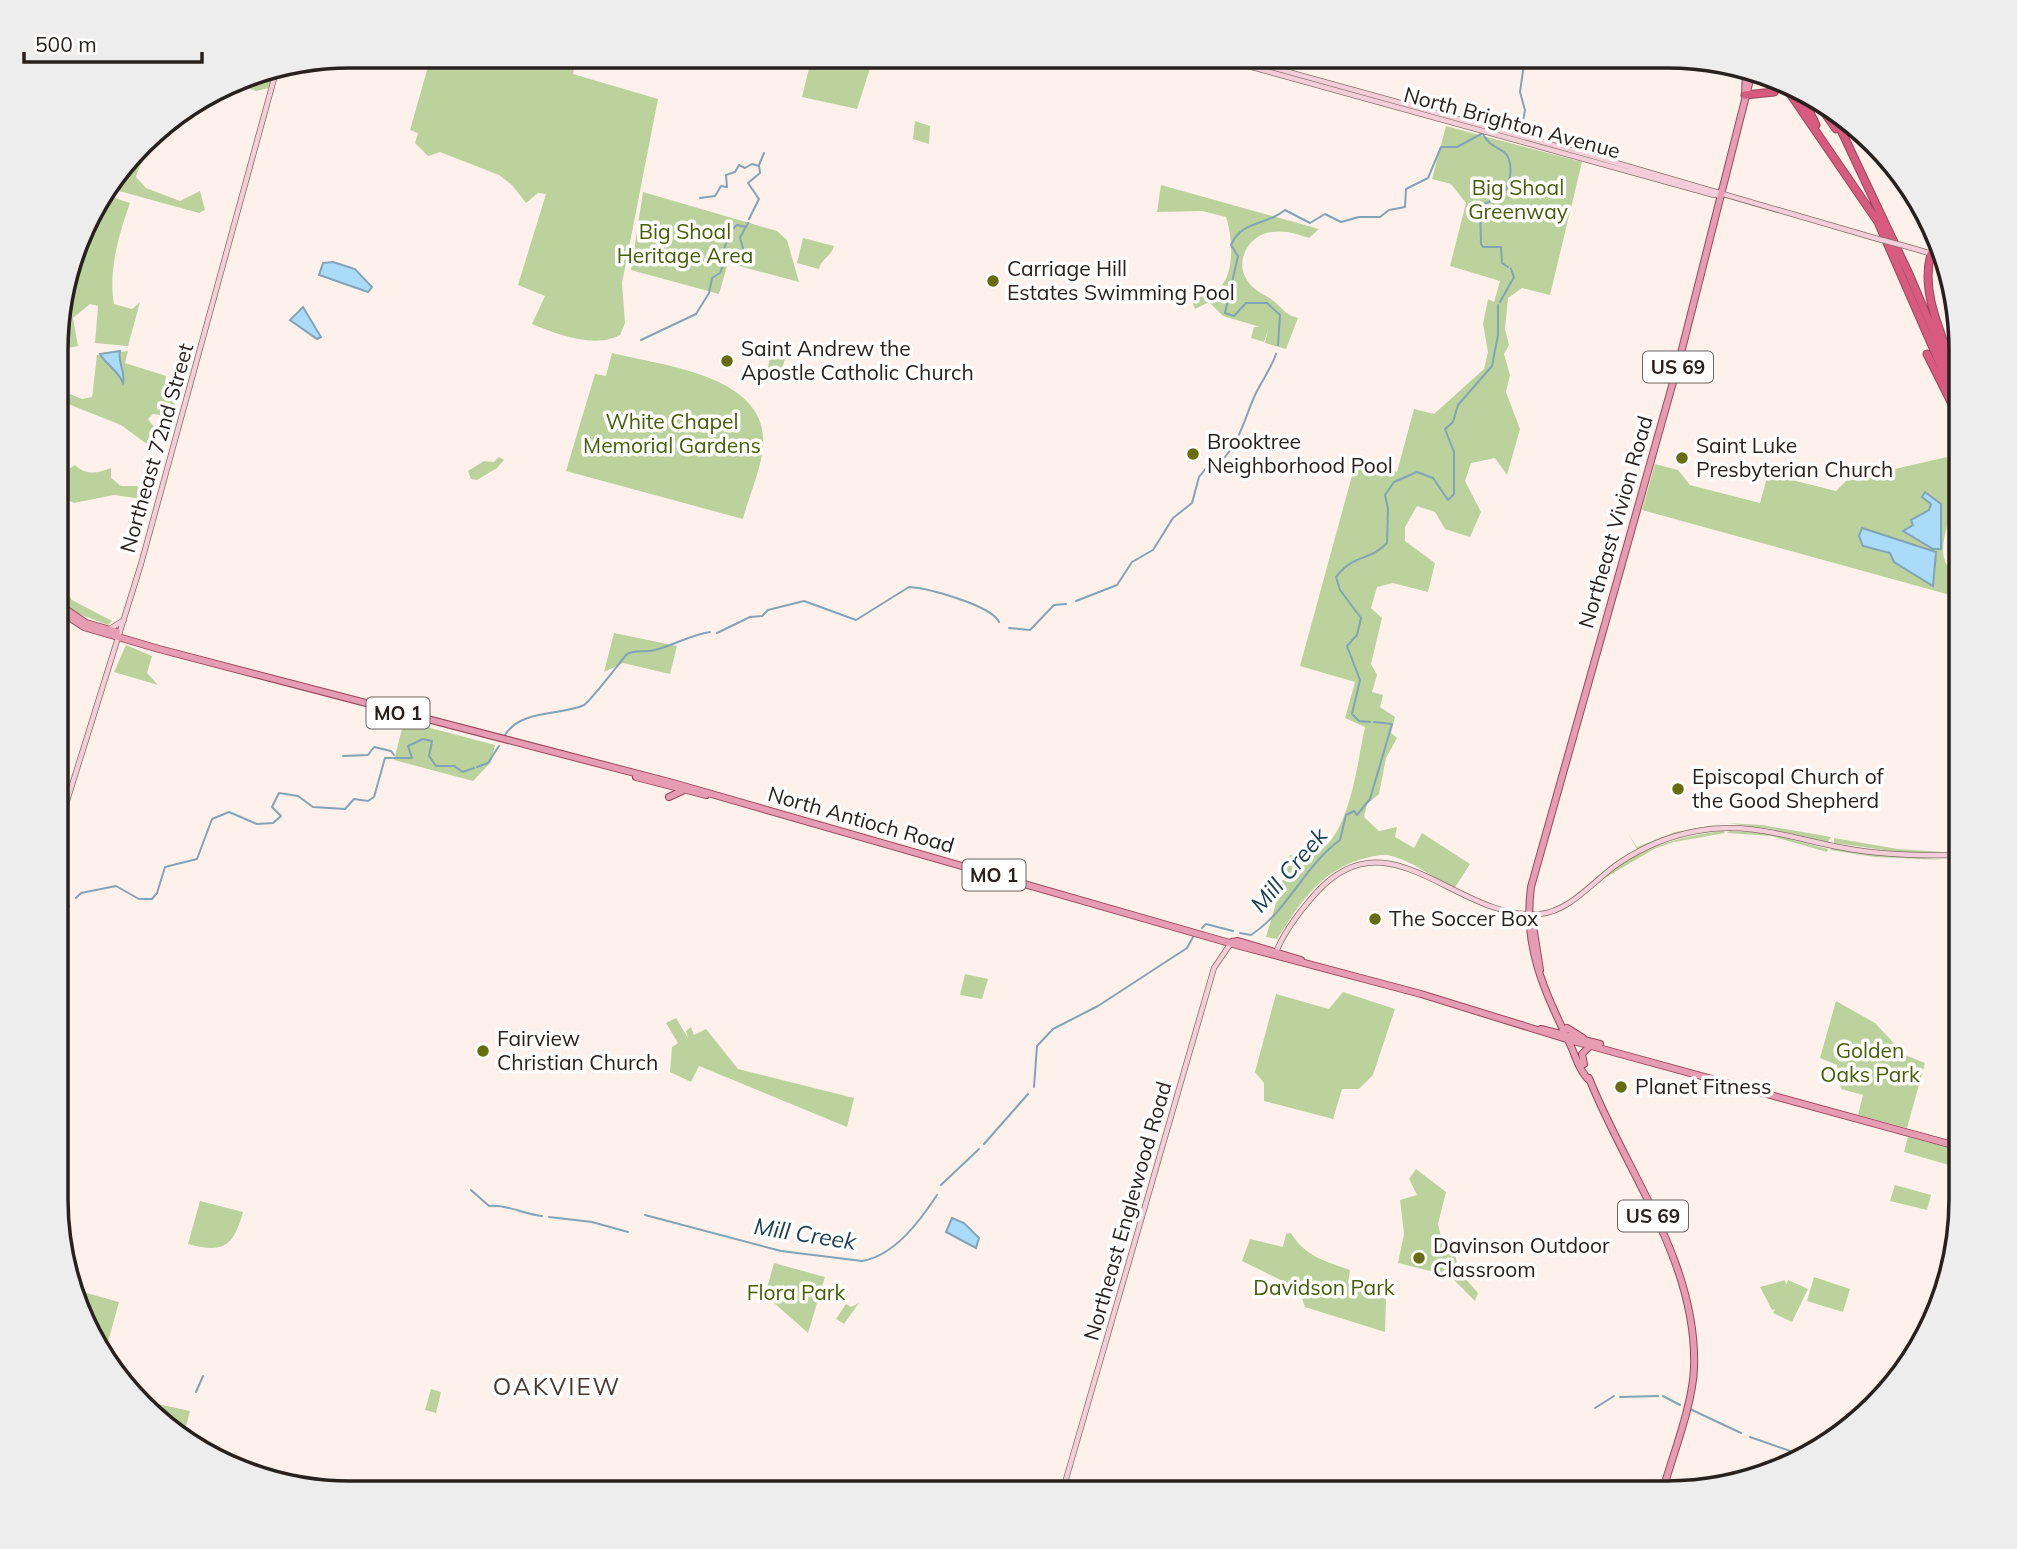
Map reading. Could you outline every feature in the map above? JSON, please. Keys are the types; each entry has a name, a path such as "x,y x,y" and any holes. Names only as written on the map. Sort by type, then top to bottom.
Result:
{"highway":[{"path":"1745,95 1771,94 1775,90"},
{"path":"1792,98 1878,222 1949,385"},
{"path":"1807,106 1830,150"},
{"path":"1830,121 1848,147"},
{"path":"1840,128 1909,274 1949,367"},
{"path":"1933,258 1927,270 1929,290 1949,356"},
{"path":"1927,354 1949,398"}],"main road":[{"name":"North Brighton Avenue","path":"1256,68 1473,128 1508,135"},
{"name":"North Brighton Avenue","path":"1275,68 1479,124 1508,135 1714,195 1723,195 1932,254"},
{"name":"Northeast 72nd Street","path":"68,797 124,619 274,79"},
{"name":"Northeast Vivion Road","path":"1745,95 1746,80"},
{"name":"Northeast Vivion Road","path":"1589,1080 1534,962 1530,912 1536,875 1723,195 1749,81"},
{"name":"MO 1","path":"68,612 106,631"},
{"name":"MO 1","path":"68,616 86,627 165,649"},
{"path":"124,619 106,631 114,649 129,640"},
{"name":"MO 1","path":"119,635 129,640 708,795"},
{"name":"MO 1","path":"632,774 656,784 672,785 685,791 708,795"},
{"path":"656,784 667,795 685,791"},
{"name":"North Antioch Road","path":"708,795 1240,946 1276,953"},
{"path":"1276,953 1300,914 1326,883 1343,871 1368,862 1385,862 1408,867 1488,907 1530,912 1547,910 1574,898 1637,852 1673,837 1707,830 1766,830 1876,852 1949,855"},
{"name":"Northeast Vivion Road","path":"1530,912 1540,970 1677,1268 1692,1323 1693,1358 1663,1481"},
{"name":"North Antioch Road","path":"1232,942 1237,940 1547,1031"},
{"name":"Northeast Englewood Road","path":"1065,1481 1212,976 1232,942"},
{"path":"1226,949 1240,946"},
{"path":"1557,1016 1555,1023 1547,1031 1569,1037"},
{"name":"MO 1","path":"1547,1031 1592,1046 1949,1144"},
{"name":"MO 1","path":"1569,1037 1585,1039 1609,1049"},
{"path":"1584,1065 1582,1054 1592,1046"}],"green space":[{"path":"428,68 574,68 573,74 658,99 622,283 625,323 620,335 599,341 587,340 564,336 532,324 545,296 518,285 546,194 538,193 526,203 512,185 499,175 440,152 428,156 415,143 418,133 410,130"},
{"path":"809,68 870,68 857,109 802,97"},
{"path":"272,80 269,88 256,91 248,88"},
{"path":"915,121 930,126 929,144 913,139"},
{"name":"Big Shoal Greenway","path":"1446,126 1582,162 1550,295 1522,288 1508,298 1505,329 1509,345 1504,354 1510,375 1506,392 1520,429 1507,475 1495,458 1471,463 1465,481 1481,512 1470,537 1445,529 1435,512 1417,506 1405,527 1405,541 1435,563 1428,592 1393,583 1377,587 1371,608 1382,618 1371,664 1377,675 1372,692 1383,695 1380,707 1395,717 1391,733 1397,738 1386,758 1379,794 1367,804 1364,817 1379,831 1397,827 1395,837 1414,848 1422,833 1470,864 1454,889 1396,857 1379,855 1350,863 1313,889 1277,939 1266,937 1290,855 1310,855 1325,847 1337,831 1353,789 1365,727 1345,718 1355,682 1300,666 1356,461 1397,472 1414,409 1434,414 1484,369 1488,352 1483,324 1488,299 1494,302 1500,281 1450,266 1466,203 1451,184 1432,179"},
{"path":"144,158 136,177 146,188 180,201 200,191 205,210 199,213 118,191"},
{"path":"1161,185 1319,229 1309,238 1287,232 1264,234 1251,243 1243,257 1243,272 1250,284 1288,314 1298,318 1286,349 1265,343 1268,330 1264,342 1251,338 1254,327 1260,327 1223,316 1209,302 1195,309 1191,299 1216,290 1226,278 1231,261 1228,224 1226,217 1202,211 1157,212"},
{"name":"Big Shoal Heritage Area","path":"643,192 777,231 787,240 799,282 728,263 719,294 631,270"},
{"path":"114,198 130,203 114,266 114,304 132,309 140,302 128,346 95,343 98,306 90,304 73,318 78,346 68,348 78,278 97,226"},
{"path":"803,238 834,246 819,269 797,263"},
{"path":"774,344 788,347 779,381 765,378"},
{"path":"128,351 125,363 166,376 164,389 175,400 175,410 167,416 153,414 148,419 156,430 151,447 121,425 68,404 68,393 82,399 92,397 97,355"},
{"name":"White Chapel Memorial Gardens","path":"612,353 684,369 709,378 731,389 749,403 760,422 763,446 743,519 566,471 595,374 606,376"},
{"path":"499,457 504,460 497,468 477,480 471,479 468,471 484,461 494,462"},
{"path":"1947,457 1949,517 1943,555 1949,566 1949,595 1642,510 1655,464 1678,470 1690,485 1760,503 1768,474 1836,491 1847,480"},
{"path":"75,465 84,471 92,472 111,468 111,478 121,486 137,486 150,500 114,495 74,503 68,500 68,469"},
{"path":"68,594 72,600 112,621 108,625 74,612 68,606"},
{"path":"614,633 677,646 670,674 623,663 604,672"},
{"path":"126,645 152,656 147,673 158,685 114,672"},
{"path":"404,721 495,745 491,762 473,781 394,760"},
{"path":"1725,823 1691,830 1637,849 1628,833 1637,847 1675,832"},
{"path":"1727,823 1762,825 1831,837 1828,842 1772,829"},
{"path":"1723,831 1725,833 1674,842 1654,849 1603,879 1629,860 1658,846 1690,836"},
{"path":"1727,833 1765,833 1828,849 1827,852 1771,836"},
{"path":"1834,838 1898,849 1943,852 1898,852 1834,843"},
{"path":"1832,848 1943,860 1875,857 1830,850"},
{"path":"965,974 988,979 982,999 960,995"},
{"path":"1343,992 1395,1009 1373,1075 1359,1089 1342,1089 1333,1119 1264,1101 1264,1083 1255,1072 1276,994 1329,1009"},
{"name":"Golden Oaks Park","path":"1836,1001 1875,1023 1905,1055 1925,1063 1907,1128 1858,1115 1863,1095 1841,1089 1837,1065 1820,1058"},
{"path":"676,1018 688,1038 686,1031 691,1027 694,1035 706,1029 738,1069 854,1098 847,1127 699,1066 691,1082 670,1072 672,1047 678,1043 666,1023"},
{"path":"1908,1137 1949,1148 1949,1165 1904,1152"},
{"name":"Davidson Park","path":"1416,1169 1446,1192 1438,1224 1442,1241 1453,1241 1458,1270 1478,1293 1475,1301 1450,1276 1398,1263 1404,1234 1400,1200 1417,1195 1409,1179"},
{"path":"1895,1185 1931,1195 1927,1210 1890,1201"},
{"path":"200,1201 243,1212 235,1233 225,1245 210,1248 188,1244"},
{"name":"Davidson Park","path":"1291,1233 1309,1253 1350,1270 1348,1283 1386,1299 1385,1332 1305,1307 1299,1289 1242,1261 1250,1239 1283,1247 1286,1234"},
{"name":"Flora Park","path":"774,1263 825,1277 808,1333 765,1295"},
{"path":"1814,1277 1850,1289 1843,1312 1807,1301"},
{"path":"1785,1280 1786,1285 1788,1280 1808,1289 1792,1322 1773,1313 1775,1309 1772,1310 1760,1287"},
{"path":"84,1292 119,1302 108,1342"},
{"path":"859,1303 844,1324 836,1319 846,1304 851,1307"},
{"path":"431,1389 441,1392 436,1413 425,1410"},
{"path":"157,1404 190,1411 186,1427"}],"water":[{"path":"333,262 355,269 372,287 368,292 319,275 323,263"},
{"path":"303,307 321,337 317,339 290,320"},
{"path":"120,351 123,375 123,383 100,354"},
{"path":"1925,492 1941,504 1941,549 1933,549 1903,531 1913,525 1911,520 1929,510 1931,504 1922,497"},
{"path":"1862,528 1936,552 1933,586 1894,562 1890,553 1863,546 1859,536"},
{"path":"952,1218 964,1223 979,1238 976,1248 946,1232"}],"waterway":[{"name":"Mill Creek","path":"1489,126 1523,121 1525,110 1520,92 1523,68"},
{"path":"1278,345 1280,315 1267,303 1246,303 1234,316 1225,313 1238,256 1231,245 1241,231 1285,210 1310,223 1325,214 1341,222 1359,217 1380,217 1389,210 1405,207 1406,189 1428,178 1441,147 1457,147 1483,133"},
{"name":"Mill Creek","path":"1483,134 1489,143 1507,156 1510,175 1503,194 1480,207 1481,244 1483,247 1501,247 1502,263 1508,267"},
{"path":"749,219 759,199 748,183 760,173 759,165 764,153"},
{"path":"700,198 715,196 721,186 727,187 726,175 735,172 739,165 745,168 752,164 759,166"},
{"path":"641,340 696,314 709,293 712,278 720,273 726,258 723,252 731,230 737,225 746,227 748,223"},
{"path":"745,228 740,238 745,255"},
{"name":"Mill Creek","path":"1500,302 1514,277 1511,269"},
{"name":"Mill Creek","path":"1370,722 1359,721 1352,714 1360,680 1347,646 1357,635 1361,618 1340,590 1336,577 1349,564 1374,553 1387,543 1388,509 1385,495 1394,482 1417,472 1433,478 1448,500 1454,494 1454,452 1445,429 1453,422 1458,405 1492,366 1498,335 1498,305"},
{"path":"1222,460 1238,437 1276,354"},
{"path":"1076,601 1117,585 1132,562 1153,550 1173,518 1192,503 1199,477 1207,467 1217,465"},
{"path":"717,633 750,617 762,616 768,610 804,601 856,620 909,587 930,590 972,604 994,616 999,622"},
{"path":"1009,628 1030,630 1054,605 1066,604"},
{"path":"505,735 512,727 531,717 584,705 627,654 655,650 710,632"},
{"name":"Mill Creek","path":"1240,933 1251,935 1275,914 1316,862 1340,840 1346,815 1354,811 1357,815 1370,799 1392,724 1374,722"},
{"path":"76,898 81,893 116,886 139,899 152,899 157,893 165,867 197,859 212,819 229,812 257,824 273,823 281,816 272,807 279,793 298,796 313,807 345,809 354,799 368,801 374,797 385,758 412,758 408,746 423,739 432,741 429,756 436,766 454,766 463,772 474,768"},
{"path":"477,767 488,763 499,746"},
{"path":"343,756 368,755 374,747 391,751 394,755"},
{"name":"Mill Creek","path":"1202,928 1206,924 1233,931"},
{"name":"Mill Creek","path":"1034,1087 1037,1046 1053,1029 1098,1006 1187,948 1193,937"},
{"name":"Mill Creek","path":"984,1144 1028,1094"},
{"name":"Mill Creek","path":"941,1185 979,1149"},
{"name":"Mill Creek","path":"471,1190 489,1206 502,1206 542,1216"},
{"name":"Mill Creek","path":"645,1215 781,1251 862,1261 874,1258 895,1245 923,1216 937,1195"},
{"name":"Mill Creek","path":"549,1217 592,1222 628,1232"},
{"path":"196,1392 203,1376"},
{"path":"1595,1408 1614,1396"},
{"path":"1620,1397 1658,1396"},
{"path":"1663,1396 1680,1405"},
{"path":"1690,1409 1741,1433"},
{"path":"1750,1437 1791,1452"}],"place":[{"name":"Carriage Hill Estates Swimming Pool","path":"993,281"},
{"name":"Saint Andrew the Apostle Catholic Church","path":"727,361"},
{"name":"Brooktree Neighborhood Pool","path":"1193,454"},
{"name":"Saint Luke Presbyterian Church","path":"1682,458"},
{"name":"Episcopal Church of the Good Shepherd","path":"1678,789"},
{"name":"The Soccer Box","path":"1375,919"},
{"name":"Fairview Christian Church","path":"483,1051"},
{"name":"Planet Fitness","path":"1621,1087"},
{"name":"Davinson Outdoor Classroom","path":"1419,1258"}],"district":[{"name":"OAKVIEW","path":"557,1387"}]}
